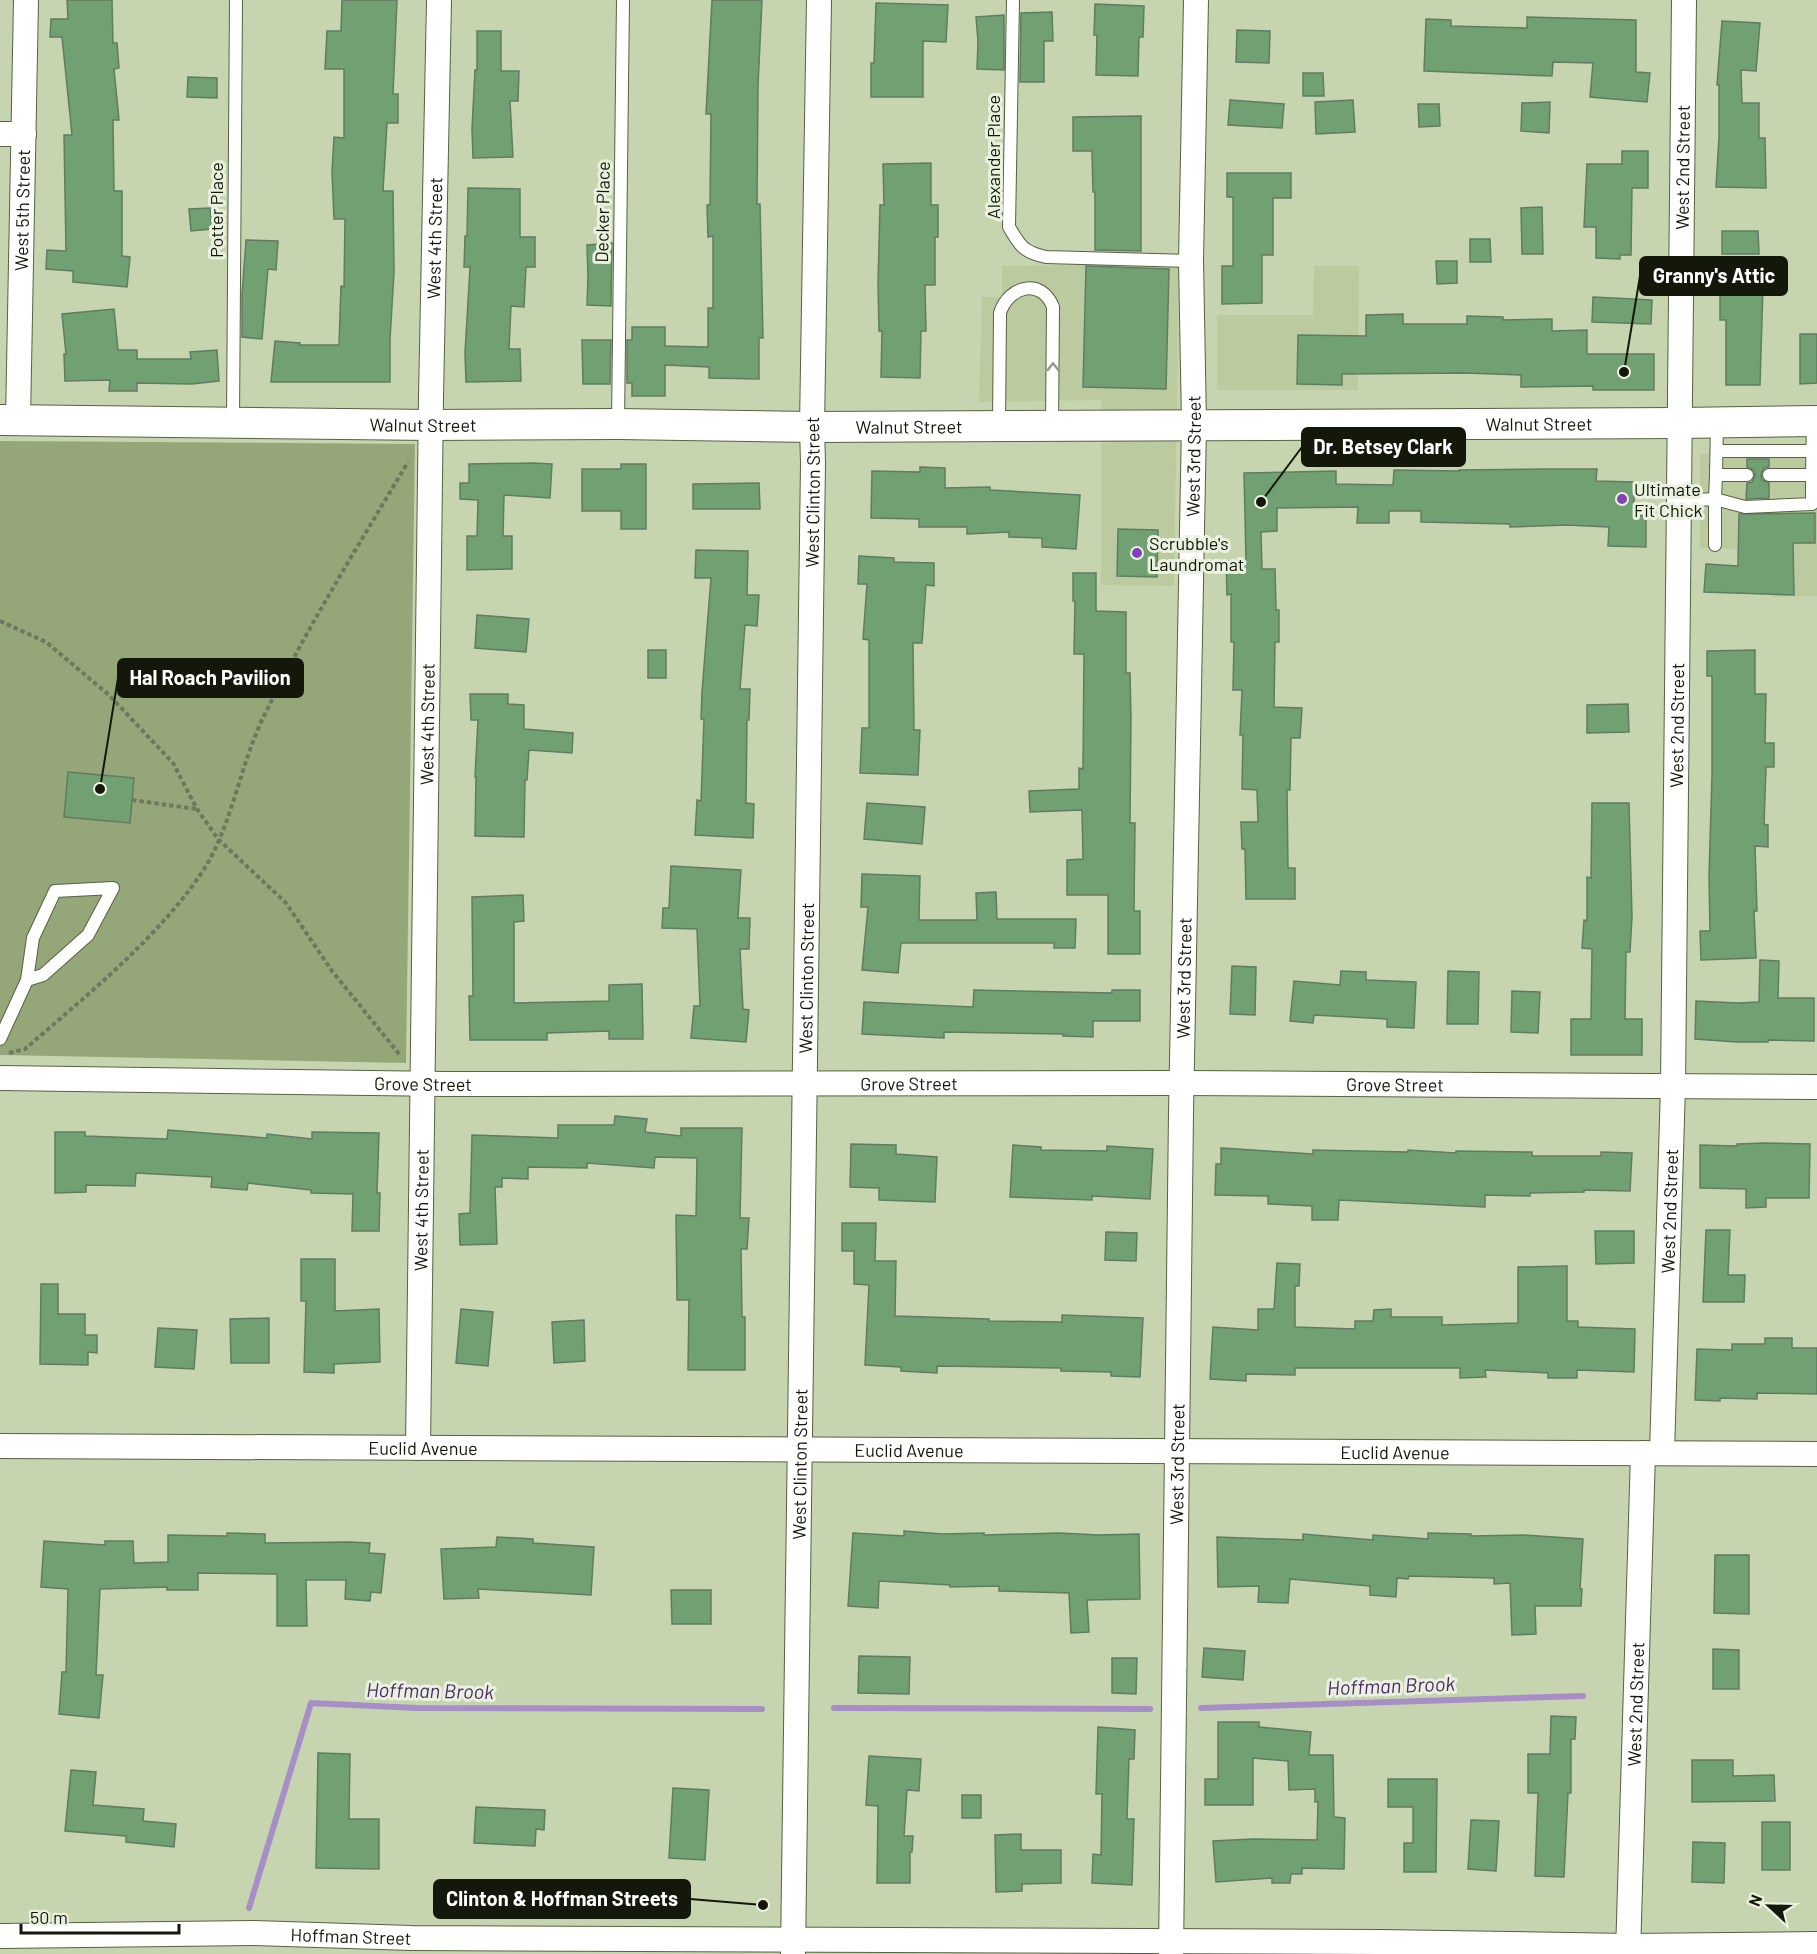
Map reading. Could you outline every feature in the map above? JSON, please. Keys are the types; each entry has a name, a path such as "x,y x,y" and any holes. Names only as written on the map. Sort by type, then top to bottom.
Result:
{"street":[{"name":"West 5th Street","path":"9,420 12,134 26,0"},
{"name":"West 4th Street","path":"418,1448 431,424 439,0"},
{"name":"West Clinton Street","path":"793,1947 819,0"},
{"name":"West 3rd Street","path":"1171,1948 1182,1083 1194,424 1191,261 1196,0"},
{"name":"West 2nd Street","path":"1628,1950 1674,1086 1684,0"},
{"name":"Walnut Street","path":"9,420 812,427 1679,423 1717,437 1815,421"},
{"name":"Grove Street","path":"0,1078 423,1083 1182,1083 1817,1087"},
{"name":"Euclid Avenue","path":"0,1446 1177,1453 1817,1454"},
{"name":"Hoffman Street","path":"0,1936 297,1934 411,1946 1628,1950 1817,1944"},
{"path":"276,1954 297,1934"}],"lane":[{"name":"Potter Place","path":"233,421 236,0"},
{"name":"Decker Place","path":"618,424 623,0"},
{"name":"Alexander Place","path":"1013,0 1009,226 1020,245 1030,254 1046,257 1191,261"},
{"path":"999,426 1000,313 1009,296 1018,290 1033,289 1041,291 1049,298 1053,307 1052,426"},
{"path":"1678,501 1715,499 1745,507 1812,504 1815,421"},
{"path":"1714,545 1717,437 1813,450"},
{"path":"1716,475 1747,475"},
{"path":"1769,475 1812,475"},
{"path":"0,1039 27,980 33,938 55,891 113,888 88,935 43,975 27,980"}],"path":[{"path":"0,1056 25,1048 127,957 174,910 206,865 218,839 261,720 311,624 413,454"},
{"path":"0,621 46,642 108,695 173,763 197,810 218,839 286,903 332,971 406,1063"},
{"path":"132,801 197,810"}],"shaded area":[{"path":"1179,264 1174,586 1101,585 1101,400 979,402 982,297 1002,297 1002,266"},
{"path":"1314,266 1359,266 1358,390 1217,390 1217,315 1313,315"},
{"path":"0,441 415,444 406,1063 0,1055"},
{"path":"1817,452 1817,596 1772,597 1773,550 1700,548 1700,454"}],"building":[{"path":"67,0 112,0 113,43 117,43 119,68 114,69 119,120 113,120 114,191 122,191 122,256 130,257 127,287 73,282 73,271 46,269 47,250 66,251 64,135 72,135 62,37 50,37 51,19 68,19"},
{"path":"342,0 397,0 393,94 398,94 398,123 387,123 383,191 393,191 394,272 390,382 271,382 275,341 300,343 299,345 339,345 341,286 344,287 345,219 334,219 332,172 334,137 344,138 344,69 325,69 327,31 341,31"},
{"path":"712,0 762,0 758,86 757,204 760,204 763,338 759,338 759,379 709,378 709,367 665,365 665,396 632,396 632,383 627,383 627,340 632,340 632,327 665,327 665,346 708,347 708,308 713,308 713,236 708,237 711,114 706,114"},
{"path":"876,3 948,5 946,42 923,41 923,97 871,97 871,63 874,63"},
{"path":"1095,4 1144,6 1143,37 1139,37 1138,76 1096,75"},
{"path":"1052,12 1053,41 1044,41 1044,82 1020,82 1021,13"},
{"path":"1004,15 1004,70 977,69 976,17"},
{"path":"1527,17 1636,20 1636,72 1650,73 1647,102 1590,97 1593,63 1553,62 1552,76 1424,71 1426,19 1451,20 1451,26 1527,28"},
{"path":"1722,21 1760,23 1756,71 1741,70 1742,103 1759,103 1759,138 1765,138 1766,188 1716,187 1719,137 1719,85 1717,85"},
{"path":"1237,30 1270,31 1269,63 1236,62"},
{"path":"477,31 501,31 501,71 519,71 518,101 510,101 513,157 473,158 472,129 475,70 477,70"},
{"path":"1303,73 1323,73 1324,96 1303,96"},
{"path":"188,77 217,78 217,98 187,97"},
{"path":"1230,100 1284,104 1282,128 1228,125"},
{"path":"1353,100 1355,132 1316,134 1315,102"},
{"path":"1550,102 1549,133 1521,131 1522,103"},
{"path":"1418,104 1439,104 1440,126 1419,127"},
{"path":"1141,116 1141,251 1095,250 1092,151 1073,151 1073,117"},
{"path":"1622,151 1648,151 1648,188 1632,188 1631,255 1620,255 1620,259 1596,258 1596,227 1584,227 1587,164 1622,164"},
{"path":"931,163 931,205 938,205 938,237 935,237 935,285 925,285 926,331 921,331 920,378 881,377 882,331 879,331 878,284 880,205 884,205 883,164"},
{"path":"1227,173 1291,173 1291,198 1273,198 1273,255 1262,255 1262,303 1222,304 1222,266 1233,266 1233,197 1227,197"},
{"path":"468,188 520,189 520,237 535,237 535,267 526,267 524,307 511,306 509,349 520,349 521,381 466,382 465,353 470,267 464,267"},
{"path":"1542,207 1543,254 1522,254 1521,208"},
{"path":"210,208 212,229 191,231 189,209"},
{"path":"1722,231 1758,231 1759,254 1722,254"},
{"path":"1470,239 1490,239 1491,262 1470,262"},
{"path":"246,240 278,241 276,270 268,269 262,339 242,337"},
{"path":"612,243 611,306 587,305 587,245"},
{"path":"1436,261 1457,261 1457,283 1437,284"},
{"path":"1086,266 1169,269 1166,389 1083,387"},
{"path":"1720,285 1763,286 1760,385 1726,385 1726,320 1720,320"},
{"path":"1593,297 1652,300 1651,324 1592,322"},
{"path":"114,309 118,350 137,350 137,359 191,359 190,352 217,350 219,381 192,384 137,383 137,391 109,391 110,380 65,381 64,354 66,354 62,314"},
{"path":"1403,314 1403,324 1467,324 1467,316 1503,317 1503,320 1552,319 1552,331 1587,330 1587,354 1654,354 1654,390 1593,390 1593,386 1521,387 1521,375 1466,373 1342,374 1342,385 1297,384 1298,335 1366,336 1366,315"},
{"path":"1800,334 1817,334 1817,383 1800,384"},
{"path":"582,340 611,340 610,384 583,384"},
{"path":"1747,459 1769,459 1769,467 1764,468 1761,474 1762,480 1769,483 1769,498 1746,499 1747,483 1752,482 1755,476 1754,470 1747,467"},
{"path":"469,464 552,464 550,498 504,495 503,536 512,536 512,569 467,570 467,536 477,536 478,500 460,499 460,483 469,483"},
{"path":"621,464 646,464 646,529 621,529 621,511 582,511 582,469 621,469"},
{"path":"920,467 945,468 945,488 990,487 990,490 1080,495 1076,549 1042,547 1042,538 1009,537 1009,532 967,534 967,527 919,527 919,519 871,518 872,471 920,472"},
{"path":"1597,469 1596,481 1634,482 1634,515 1646,516 1646,547 1608,546 1609,527 1566,525 1510,527 1510,524 1421,522 1421,511 1389,511 1389,523 1357,523 1358,507 1277,508 1277,531 1261,532 1262,569 1275,569 1276,610 1279,610 1279,642 1275,642 1274,707 1302,708 1300,738 1291,738 1290,790 1287,790 1288,868 1295,868 1295,899 1246,899 1245,849 1242,849 1241,822 1258,822 1257,790 1242,789 1243,735 1240,735 1242,690 1233,690 1234,642 1231,642 1231,594 1227,595 1226,561 1246,560 1244,473 1336,471 1336,484 1393,485 1394,470"},
{"path":"759,483 760,509 693,509 693,484"},
{"path":"1815,513 1815,543 1793,543 1794,595 1704,592 1706,564 1738,566 1739,514"},
{"name":"Scrubble's Laundromat","path":"1118,529 1158,530 1157,577 1117,576"},
{"path":"696,550 748,551 747,595 759,595 757,626 745,625 740,689 750,689 749,720 747,720 746,803 754,804 753,838 695,835 697,800 701,801 704,719 701,719 702,692 711,578 695,578"},
{"path":"859,556 894,558 894,562 934,563 934,586 926,585 922,643 913,643 914,730 920,730 918,775 860,773 862,728 869,728 869,640 863,639 867,584 858,584"},
{"path":"1073,573 1096,573 1096,611 1126,612 1126,673 1130,673 1131,718 1130,823 1135,823 1134,911 1140,911 1140,954 1108,954 1108,895 1067,895 1067,860 1083,859 1082,810 1030,812 1029,791 1079,789 1079,768 1083,769 1084,654 1074,654"},
{"path":"477,615 529,619 526,652 475,648"},
{"path":"648,650 666,650 666,678 648,678"},
{"path":"1755,650 1755,694 1766,694 1765,743 1774,743 1774,767 1766,767 1764,824 1768,825 1768,847 1755,846 1756,958 1701,960 1700,931 1710,931 1712,676 1707,676 1707,651"},
{"path":"470,694 508,694 508,704 524,705 524,729 573,733 572,753 529,750 527,780 525,780 524,837 475,836 478,720 471,720"},
{"path":"1628,704 1629,732 1587,733 1587,705"},
{"path":"68,772 134,778 130,823 64,817"},
{"path":"867,803 925,807 922,844 864,839"},
{"path":"1592,803 1629,803 1632,917 1630,952 1626,952 1625,1019 1642,1019 1642,1055 1571,1055 1571,1019 1591,1019 1592,949 1582,948 1584,920 1587,921 1587,877 1591,878"},
{"path":"671,866 741,870 738,918 750,918 749,949 740,949 743,1009 749,1010 746,1042 691,1038 694,1006 700,1006 697,929 662,928 663,908 669,908"},
{"path":"862,874 920,876 919,920 977,920 976,893 996,892 997,919 1076,919 1075,948 1054,948 1054,943 901,943 898,973 862,970 868,907 861,907"},
{"path":"523,895 524,921 514,922 514,1003 609,1001 609,985 642,984 643,1039 609,1039 609,1031 547,1033 547,1040 470,1040 469,996 473,996 472,897"},
{"path":"1760,960 1779,961 1778,998 1814,998 1814,1041 1737,1042 1695,1039 1696,1001 1759,1002"},
{"path":"1232,966 1256,967 1255,1015 1230,1014"},
{"path":"1341,971 1366,972 1366,980 1416,982 1414,1028 1387,1027 1387,1019 1314,1015 1313,1023 1290,1021 1294,981 1340,985"},
{"path":"1448,971 1479,972 1478,1024 1447,1024"},
{"path":"974,990 1112,993 1112,990 1140,990 1140,1021 1093,1021 1093,1037 1063,1036 1064,1034 944,1032 944,1038 862,1034 864,1002 973,1007"},
{"path":"1512,991 1540,992 1538,1033 1511,1032"},
{"path":"615,1116 647,1119 645,1132 681,1136 681,1128 742,1128 740,1218 749,1218 747,1249 741,1249 745,1370 688,1370 689,1300 677,1300 676,1215 696,1216 697,1158 655,1157 654,1168 587,1163 587,1168 528,1167 528,1179 502,1178 502,1187 495,1187 497,1244 460,1245 459,1214 470,1213 472,1135 558,1138 558,1125 614,1125"},
{"path":"168,1130 267,1138 267,1134 312,1139 312,1132 379,1133 377,1193 380,1193 379,1231 352,1231 353,1194 311,1193 311,1190 248,1183 247,1190 211,1187 212,1177 136,1173 135,1186 86,1185 86,1192 55,1193 55,1132 85,1132 85,1136 167,1139"},
{"path":"851,1144 896,1145 896,1154 937,1157 935,1202 879,1200 879,1188 850,1187"},
{"path":"1737,1144 1810,1144 1809,1198 1766,1198 1766,1207 1746,1208 1746,1189 1700,1188 1700,1145 1737,1146"},
{"path":"1013,1145 1041,1147 1041,1150 1107,1151 1107,1146 1153,1149 1150,1199 1092,1196 1092,1200 1010,1197"},
{"path":"1221,1148 1313,1154 1313,1150 1532,1152 1532,1156 1601,1156 1601,1152 1632,1153 1630,1191 1584,1190 1584,1192 1530,1193 1530,1196 1485,1195 1485,1207 1339,1200 1338,1220 1312,1220 1312,1206 1268,1204 1268,1196 1215,1195 1216,1164 1221,1164"},
{"path":"842,1223 876,1223 875,1261 896,1261 895,1316 1062,1322 1062,1315 1143,1318 1140,1377 1111,1376 1111,1372 1061,1371 1061,1368 937,1366 937,1373 901,1371 901,1367 865,1365 869,1285 854,1284 854,1251 842,1251"},
{"path":"1706,1230 1730,1230 1728,1275 1745,1275 1744,1302 1703,1302"},
{"path":"1595,1231 1634,1231 1634,1263 1596,1264"},
{"path":"1106,1232 1137,1233 1136,1261 1105,1260"},
{"path":"301,1259 335,1259 335,1311 379,1309 380,1362 334,1364 334,1373 304,1372 306,1301 301,1301"},
{"path":"1277,1263 1300,1264 1299,1286 1295,1286 1295,1327 1355,1329 1355,1321 1373,1321 1374,1310 1391,1309 1391,1317 1442,1317 1442,1325 1518,1323 1518,1267 1567,1266 1567,1321 1578,1321 1578,1327 1635,1329 1634,1372 1577,1370 1577,1378 1548,1378 1548,1373 1485,1370 1486,1377 1460,1378 1460,1368 1295,1368 1295,1375 1246,1374 1246,1381 1210,1379 1213,1327 1258,1330 1258,1309 1274,1309"},
{"path":"41,1284 58,1284 58,1314 85,1314 85,1335 97,1335 97,1353 88,1352 88,1365 40,1364"},
{"path":"461,1309 493,1312 488,1366 456,1363"},
{"path":"269,1318 269,1363 231,1363 230,1319"},
{"path":"584,1320 585,1361 554,1363 552,1322"},
{"path":"158,1328 197,1330 194,1369 155,1367"},
{"path":"1765,1338 1792,1338 1792,1348 1817,1348 1817,1394 1757,1393 1757,1399 1695,1400 1697,1349 1732,1350 1732,1344 1765,1344"},
{"path":"904,1531 942,1534 984,1533 984,1535 1139,1534 1140,1599 1087,1600 1089,1632 1071,1633 1069,1593 999,1591 999,1586 950,1587 950,1585 879,1581 878,1608 848,1606 853,1533 904,1536"},
{"path":"227,1533 265,1534 265,1543 370,1543 369,1553 385,1554 381,1593 371,1592 370,1601 345,1599 346,1580 306,1580 307,1626 277,1626 277,1574 198,1573 198,1590 167,1590 167,1587 100,1589 96,1675 103,1675 99,1718 59,1714 62,1672 66,1672 68,1589 41,1587 44,1541 105,1545 105,1541 133,1541 134,1563 168,1562 168,1535 227,1536"},
{"path":"1428,1533 1583,1539 1581,1606 1535,1606 1536,1634 1512,1635 1510,1583 1494,1584 1494,1578 1409,1576 1408,1579 1397,1578 1396,1597 1370,1595 1370,1586 1290,1579 1288,1603 1258,1602 1259,1586 1218,1587 1217,1537 1303,1540 1303,1534 1373,1540 1373,1535 1428,1539"},
{"path":"497,1537 533,1539 533,1543 594,1547 591,1595 478,1589 479,1598 444,1599 441,1549 496,1547"},
{"path":"1715,1555 1749,1555 1749,1614 1714,1613"},
{"path":"671,1590 711,1590 711,1624 672,1624"},
{"path":"1204,1648 1245,1651 1243,1680 1202,1677"},
{"path":"1713,1649 1739,1650 1739,1689 1713,1689"},
{"path":"859,1656 910,1657 909,1694 858,1693"},
{"path":"1112,1658 1137,1658 1136,1694 1112,1693"},
{"path":"1551,1716 1576,1717 1575,1739 1571,1739 1571,1793 1568,1793 1564,1877 1535,1876 1538,1793 1528,1793 1528,1754 1550,1754"},
{"path":"1218,1722 1259,1722 1259,1727 1311,1732 1309,1755 1333,1755 1334,1817 1345,1818 1344,1869 1302,1868 1302,1874 1291,1874 1290,1883 1272,1883 1272,1878 1216,1882 1213,1841 1317,1840 1318,1802 1315,1802 1315,1789 1289,1790 1288,1761 1253,1758 1253,1805 1205,1805 1205,1779 1218,1779"},
{"path":"1098,1727 1135,1730 1134,1759 1129,1759 1127,1819 1134,1819 1132,1885 1092,1883 1093,1854 1101,1855 1102,1794 1096,1794"},
{"path":"318,1753 350,1754 349,1819 379,1819 379,1869 316,1868"},
{"path":"869,1756 921,1759 919,1791 907,1790 904,1836 913,1836 912,1852 910,1852 910,1883 877,1883 878,1806 866,1805"},
{"path":"1692,1760 1733,1760 1733,1776 1774,1775 1775,1801 1692,1802"},
{"path":"71,1770 96,1772 93,1805 144,1809 143,1821 176,1824 174,1847 126,1842 126,1836 65,1831"},
{"path":"1388,1779 1437,1779 1436,1872 1404,1872 1404,1843 1413,1843 1413,1807 1388,1807"},
{"path":"673,1788 709,1790 705,1860 669,1858"},
{"path":"962,1795 981,1795 981,1818 962,1818"},
{"path":"476,1807 545,1810 544,1830 536,1829 535,1846 474,1843"},
{"path":"1471,1820 1499,1821 1496,1871 1468,1869"},
{"path":"1762,1822 1790,1822 1790,1870 1762,1870"},
{"path":"1021,1834 1021,1850 1061,1850 1061,1883 1022,1884 1022,1891 996,1892 995,1835"},
{"path":"1693,1842 1725,1843 1724,1883 1692,1882"}],"waterway":[{"name":"Hoffman Brook","path":"1201,1708 1583,1696"},
{"name":"Hoffman Brook","path":"249,1908 311,1703 416,1708 762,1709"},
{"name":"Hoffman Brook","path":"834,1708 1150,1709"}],"place":[{"name":"Granny's Attic","path":"1624,372"},
{"name":"Ultimate Fit Chick","path":"1622,499"},
{"name":"Dr. Betsey Clark","path":"1261,502"},
{"name":"Scrubble's Laundromat","path":"1137,553"},
{"name":"Hal Roach Pavilion","path":"100,789"},
{"name":"Clinton & Hoffman Streets","path":"763,1905"}]}
